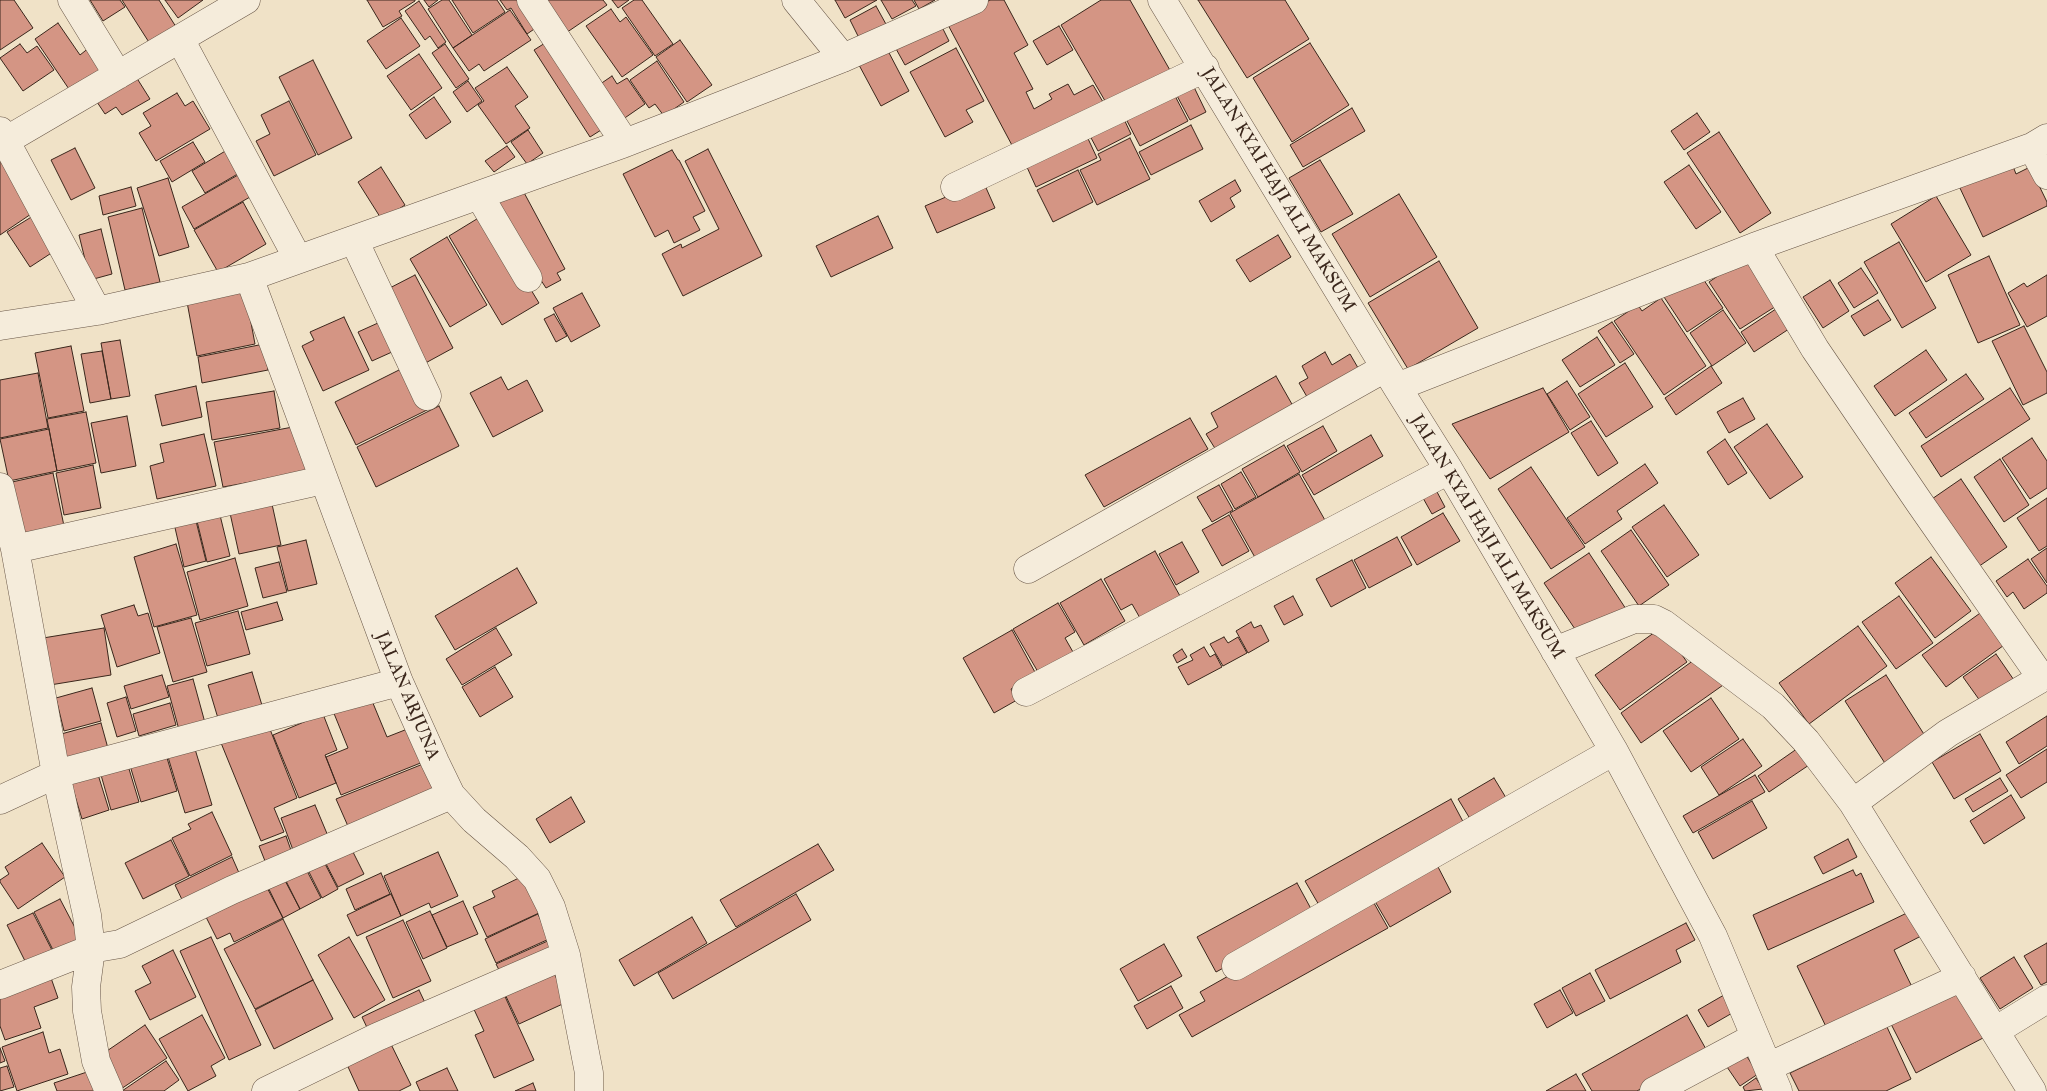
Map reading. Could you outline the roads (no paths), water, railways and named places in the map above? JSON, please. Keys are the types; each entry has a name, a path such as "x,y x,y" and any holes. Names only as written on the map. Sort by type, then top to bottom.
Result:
{"street":[{"path":"72,0 118,75"},
{"path":"97,311 3,136 118,75 246,0"},
{"path":"531,0 625,143"},
{"path":"796,0 844,58"},
{"path":"0,326 97,311 206,288 249,276 625,143 844,58 974,0"},
{"name":"JALAN KYAI HAJI ALI MAKSUM","path":"1162,0 1449,470 1614,751 1713,936 1773,1079"},
{"path":"180,39 298,259"},
{"path":"955,187 1205,68"},
{"path":"1028,569 1391,377 2040,143 2047,175"},
{"path":"479,195 528,278"},
{"path":"354,240 427,396"},
{"path":"1754,247 1815,348 1913,494 2044,676 1948,733 1853,803"},
{"name":"JALAN ARJUNA","path":"249,276 399,682 452,795 474,820 517,856 537,879 551,907 566,956 589,1073 589,1091"},
{"path":"1026,692 1449,470"},
{"path":"15,548 323,480"},
{"path":"0,487 15,548 56,774 87,915 91,950 86,987 89,1028 96,1061 109,1091"},
{"path":"1554,651 1634,619 1654,619 1664,624 1773,706 1806,741 1853,803 2032,1091"},
{"path":"0,800 56,774 399,682"},
{"path":"1236,966 1614,751"},
{"path":"0,985 91,950 120,944 232,890 452,795"},
{"path":"266,1091 377,1037 566,956"},
{"path":"1773,1079 1962,977"},
{"path":"1995,1032 2047,999"},
{"path":"1654,1091 1756,1037"}]}
